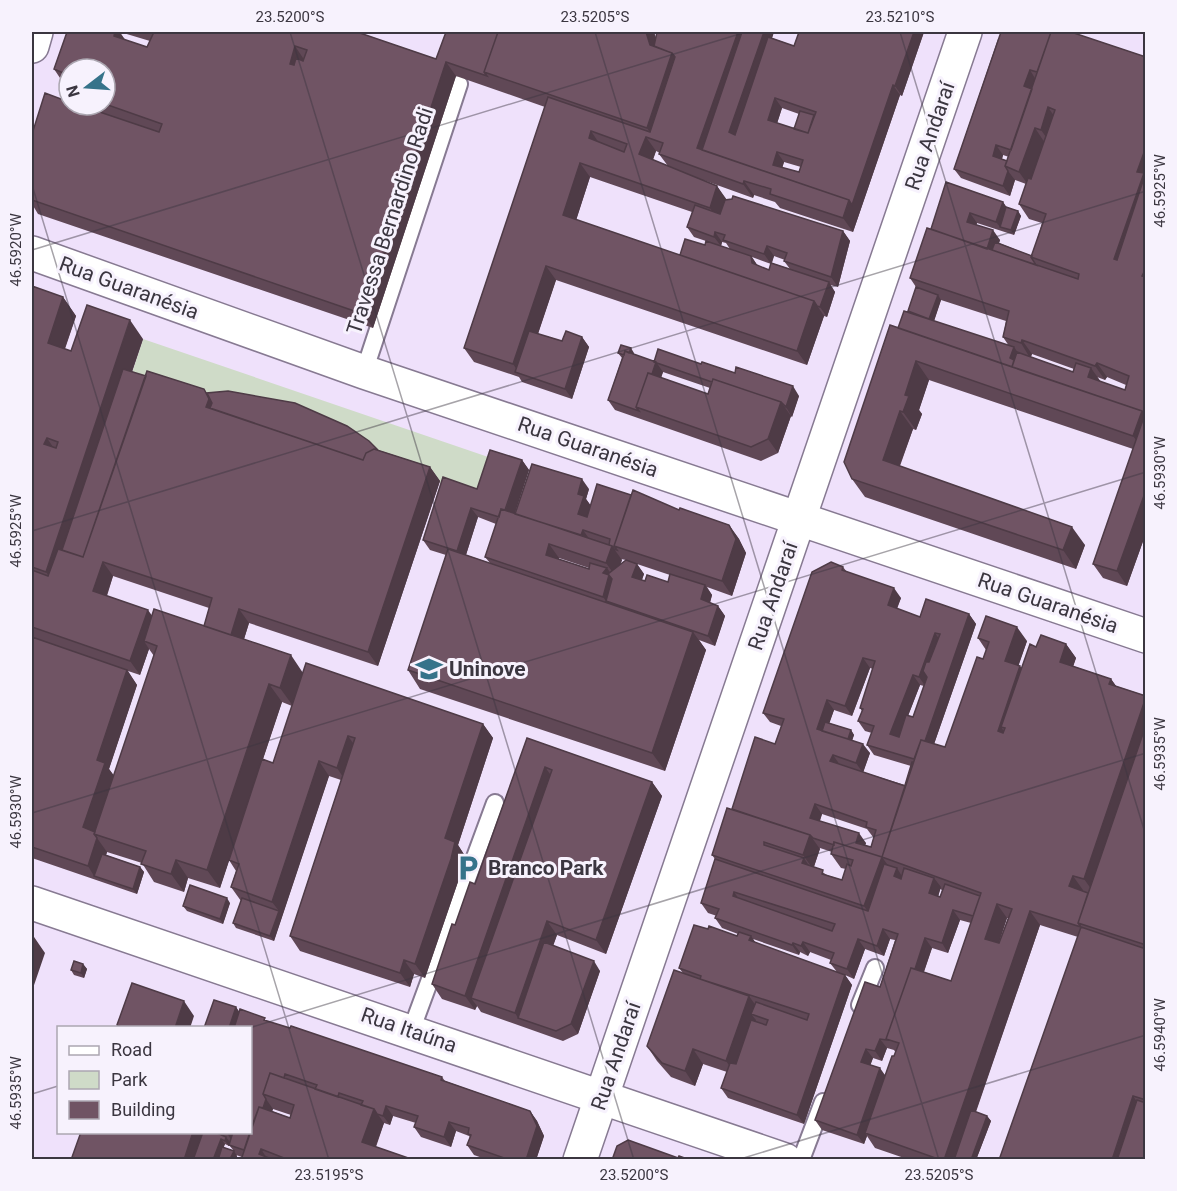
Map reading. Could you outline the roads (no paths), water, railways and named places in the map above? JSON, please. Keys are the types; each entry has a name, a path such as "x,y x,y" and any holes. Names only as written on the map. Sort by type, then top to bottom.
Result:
{"street":[{"path":"32,46 36,32"},
{"name":"Rua Andaraí","path":"580,1160 965,32"},
{"name":"Rua Guaranésia","path":"32,253 364,372 1146,636"},
{"name":"Rua Itaúna","path":"32,903 603,1095 785,1160"}],"lane":[{"name":"Travessa Bernardino Radi","path":"364,372 459,84"},
{"path":"411,1031 495,803"},
{"path":"852,1026 876,968"},
{"path":"801,1160 827,1090"}],"place":[{"name":"Uninove","path":"429,669"},
{"name":"Branco Park","path":"468,868"}]}
